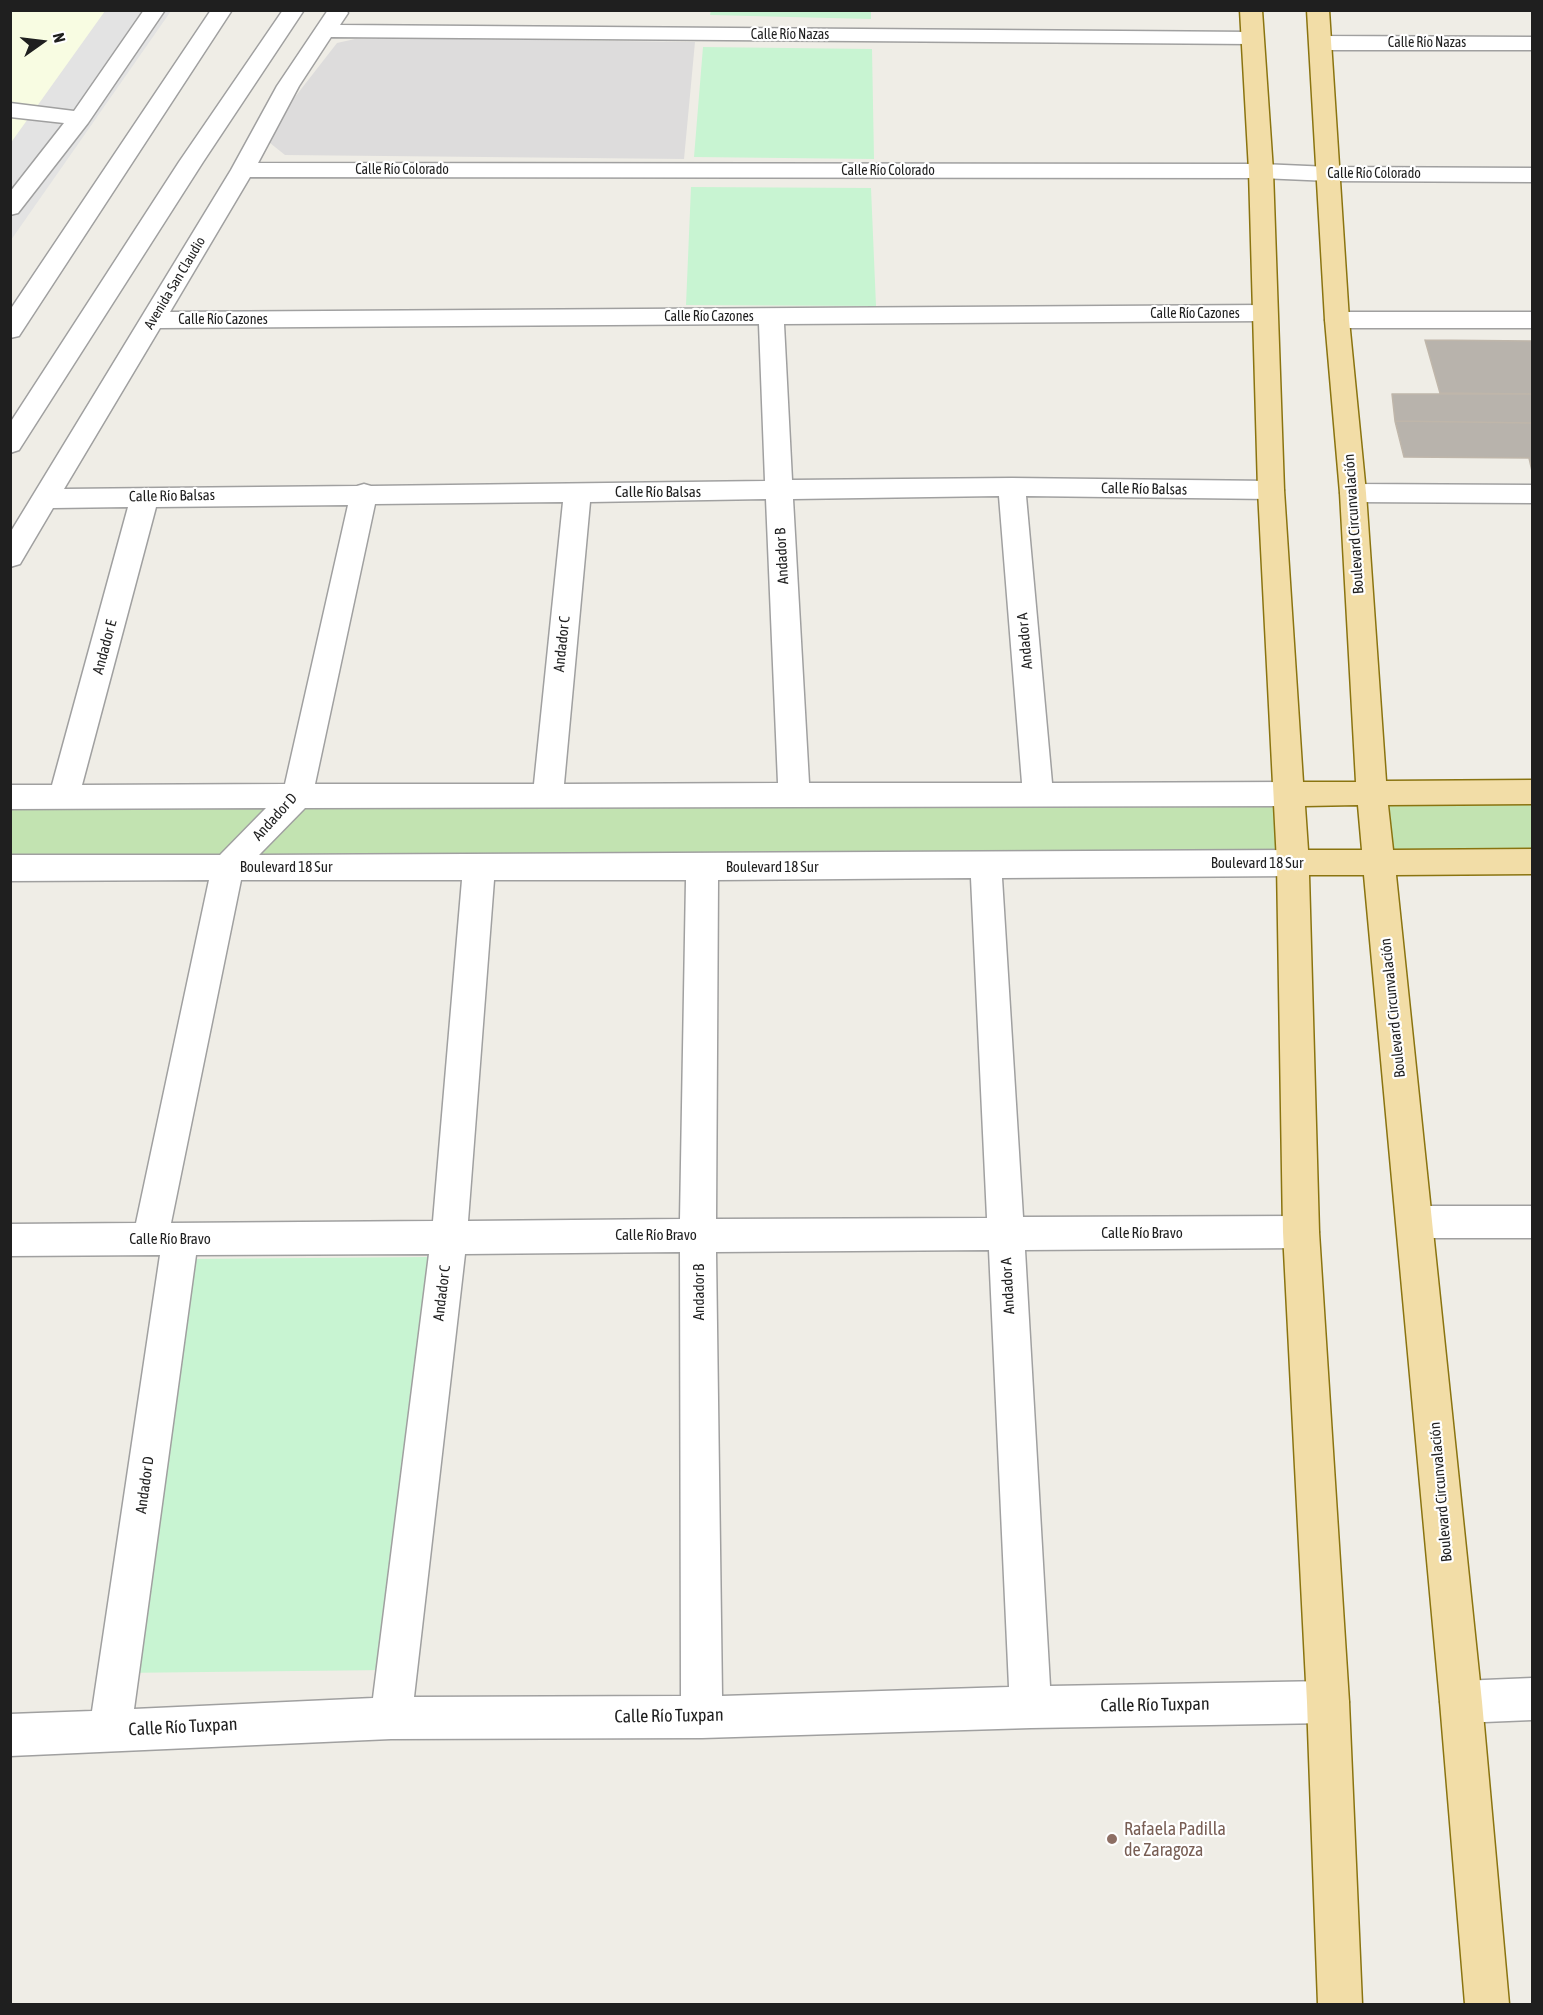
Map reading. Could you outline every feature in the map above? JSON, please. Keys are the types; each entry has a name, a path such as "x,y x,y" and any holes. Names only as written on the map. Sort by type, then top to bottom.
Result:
{"main road":[{"name":"Boulevard Circunvalación","path":"1318,10 1330,174 1337,320 1353,493 1372,794 1461,1702 1487,2004"},
{"path":"1252,24 1261,171 1271,490 1293,863 1301,1232 1328,1702 1340,2004"},
{"path":"1289,794 1533,792"},
{"name":"Boulevard 18 Sur","path":"1293,863 1533,861"}],"street":[{"path":"10,208 80,118 155,10"},
{"path":"10,330 222,10"},
{"path":"191,162 220,89 269,10"},
{"path":"12,439 191,162 234,102 294,10"},
{"name":"Calle Río Nazas","path":"333,21 1252,24"},
{"name":"Avenida San Claudio","path":"10,556 243,170 288,86 333,21"},
{"name":"Calle Río Nazas","path":"1321,43 1533,44"},
{"path":"234,102 288,86"},
{"path":"10,110 80,118"},
{"name":"Calle Río Colorado","path":"243,170 1261,171 1330,174 1533,175"},
{"name":"Calle Río Cazones","path":"153,320 1265,313"},
{"name":"Andador B","path":"771,316 794,795"},
{"path":"1337,320 1533,320"},
{"name":"Calle Río Balsas","path":"45,499 1012,487 1271,490"},
{"name":"Andador A","path":"1012,487 1038,794"},
{"name":"Andador C","path":"548,796 577,493"},
{"path":"1353,493 1533,494"},
{"name":"Andador D","path":"110,1730 165,1239 228,867 297,796 364,494"},
{"name":"Andador E","path":"64,797 145,496"},
{"path":"10,797 1289,794"},
{"name":"Boulevard 18 Sur","path":"10,868 1293,863"},
{"name":"Andador A","path":"986,865 1031,1707"},
{"name":"Andador C","path":"390,1718 449,1237 479,867"},
{"name":"Andador B","path":"702,867 698,1235 702,1717"},
{"path":"1415,1222 1533,1222"},
{"name":"Calle Río Bravo","path":"10,1240 1301,1232"},
{"path":"1461,1702 1533,1700"},
{"name":"Calle Río Tuxpan","path":"10,1735 390,1718 702,1717 1031,1707 1328,1702"}],"shaded area":[{"path":"11,11 116,11 11,162"},
{"path":"105,11 171,11 11,240 10,144"},
{"path":"355,39 695,42 684,159 285,155 270,143 270,129 337,43"}],"green space":[{"path":"711,10 871,10 871,19 710,15"},
{"path":"703,47 872,49 874,159 694,157"},
{"path":"691,187 871,188 876,306 686,305"},
{"path":"1532,791 1532,863 1395,864 1388,793"},
{"path":"1277,792 1283,866 11,868 10,798"},
{"path":"429,1257 388,1670 117,1673 190,1259"}],"building":[{"path":"1425,340 1532,341 1532,394 1440,393"},
{"path":"1392,394 1532,394 1532,423 1395,421"},
{"path":"1395,421 1532,423 1532,471 1529,458 1404,457"}],"place":[{"name":"Rafaela Padilla de Zaragoza","path":"1112,1839"}]}
